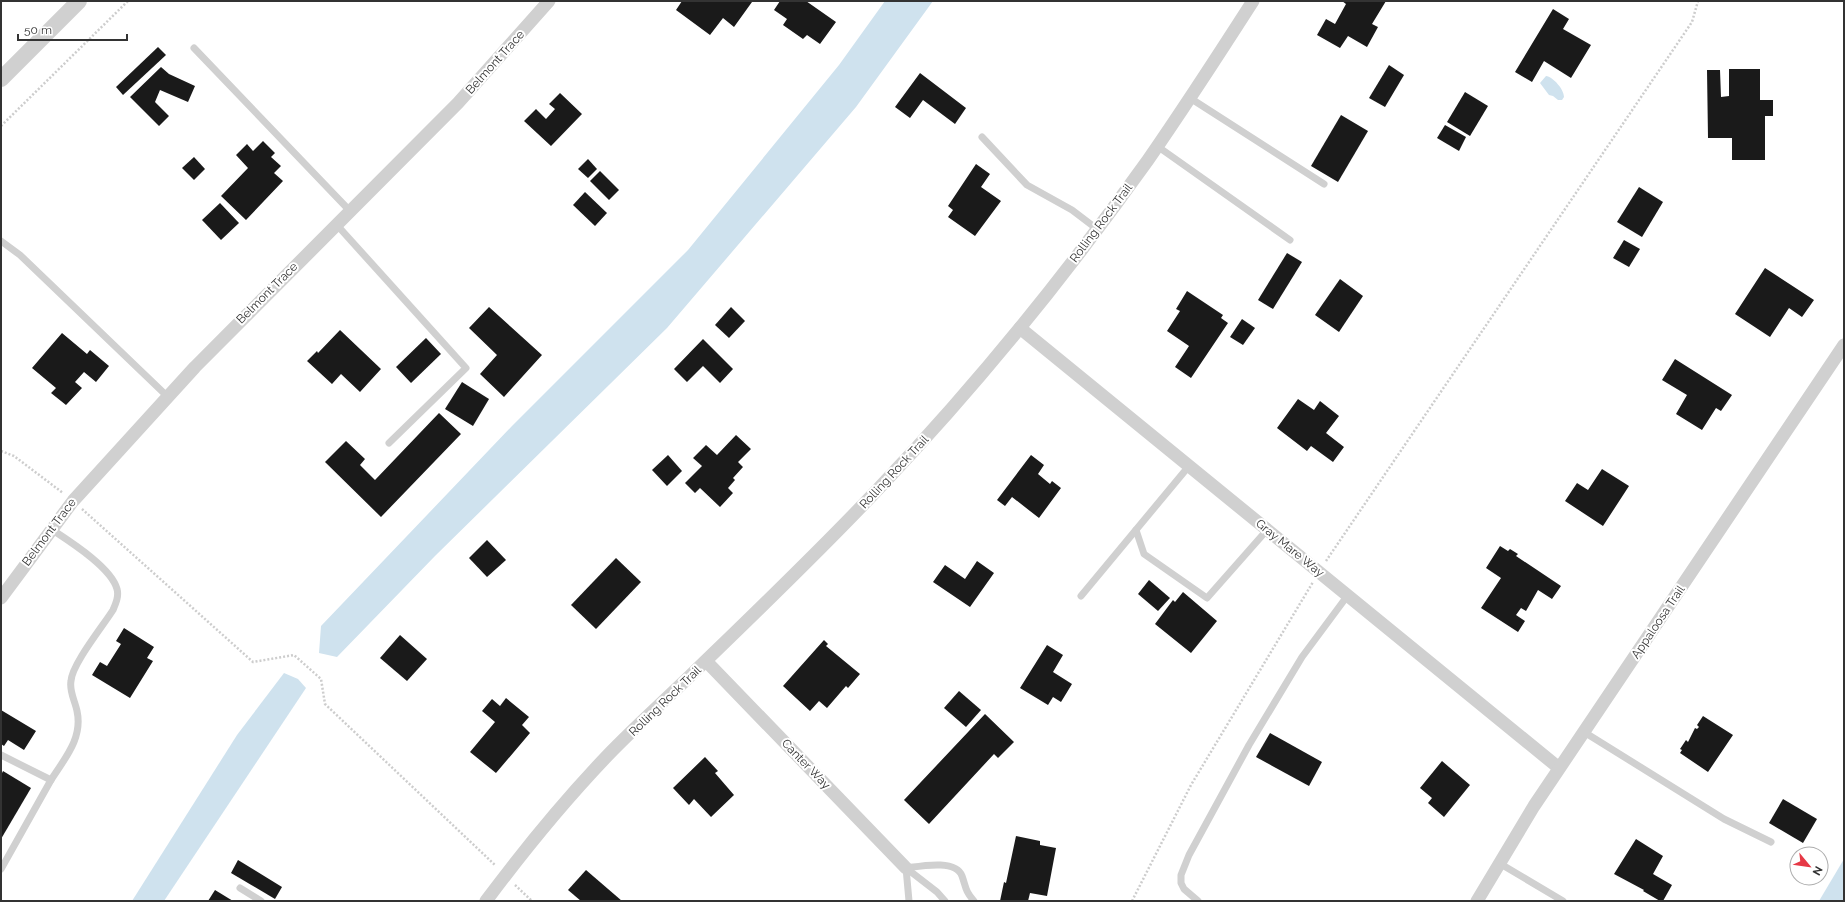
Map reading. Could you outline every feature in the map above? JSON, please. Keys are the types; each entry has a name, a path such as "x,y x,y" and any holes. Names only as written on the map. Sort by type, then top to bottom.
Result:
{"street":[{"path":"1,80 79,1"},
{"name":"Belmont Trace","path":"1,598 73,500 235,325 458,103 549,1"},
{"name":"Rolling Rock Trail","path":"486,901 505,875 566,801 610,753 800,570 881,486 951,410 1020,328 1097,229 1190,98 1253,1"},
{"name":"Gray Mare Way","path":"1020,328 1559,768"},
{"name":"Appaloosa Trail","path":"1477,901 1499,863 1559,768 1844,345"},
{"name":"Canter Way","path":"706,661 906,868"}],"lane":[{"path":"194,48 350,211"},
{"path":"1190,98 1324,184"},
{"path":"982,137 1027,186 1072,210 1097,229"},
{"path":"1157,146 1290,240"},
{"path":"336,224 466,368 389,443"},
{"path":"1,241 20,255 168,397"},
{"path":"1081,596 1190,466"},
{"path":"2,866 51,780 76,740 80,725 72,693 71,680 76,666 113,610 117,600 117,589 113,580 104,570 77,545 51,529"},
{"path":"1136,530 1144,554 1207,598 1268,530"},
{"path":"1198,901 1184,889 1181,883 1181,875 1189,855 1249,745 1302,657 1348,595"},
{"path":"1584,732 1724,819 1771,842"},
{"path":"1,755 51,780"},
{"path":"1499,863 1563,901"},
{"path":"906,868 927,865 952,866 957,869 962,876 966,892 974,901"},
{"path":"906,868 909,901"},
{"path":"906,868 937,892 945,901"},
{"path":"240,888 261,901"}],"path":[{"path":"1,126 128,1"},
{"path":"1132,901 1191,785 1319,572 1692,22 1698,1"},
{"path":"1,451 14,456 73,500 253,662 294,655 321,679 325,704 532,901"}],"water":[{"path":"885,1 933,1 856,107 667,328 435,556 337,657 319,653 321,626 512,426 688,250 839,65"},
{"path":"1546,76 1552,79 1560,87 1564,94 1562,100 1558,100 1549,95 1540,83"},
{"path":"284,673 298,679 306,688 164,901 132,901 237,735"},
{"path":"1844,859 1844,901 1819,901"}],"building":[{"path":"682,1 752,2 734,27 723,18 710,35 676,10"},
{"path":"780,1 806,1 836,22 820,44 807,35 803,39 783,25 787,19 774,10"},
{"path":"1342,1 1386,1 1372,24 1378,27 1367,47 1348,36 1340,48 1317,35 1326,19 1335,24 1346,4"},
{"path":"1553,9 1569,19 1563,29 1591,45 1571,78 1544,61 1532,82 1515,72"},
{"path":"158,47 166,55 123,95 116,87"},
{"path":"1389,65 1404,75 1385,107 1369,98"},
{"path":"161,67 169,74 195,86 188,102 160,90 155,102 169,116 159,126 130,97"},
{"path":"1729,69 1760,69 1760,100 1773,100 1773,116 1765,116 1765,160 1732,160 1732,138 1708,138 1707,70 1720,70 1721,97 1729,96"},
{"path":"920,73 966,108 955,124 923,100 910,118 895,107"},
{"path":"1465,92 1488,106 1470,136 1447,122"},
{"path":"560,93 582,114 551,146 524,121 536,109 546,119 555,109 549,104"},
{"path":"1341,115 1368,131 1338,182 1311,166"},
{"path":"1445,125 1466,137 1459,151 1437,138"},
{"path":"263,141 275,153 271,157 281,166 274,173 283,181 246,220 221,196 248,168 236,155 247,144 253,151"},
{"path":"194,157 205,169 194,180 182,168"},
{"path":"588,159 597,169 588,178 578,169"},
{"path":"976,164 990,174 981,187 1001,201 975,236 948,217 953,210 948,206"},
{"path":"600,171 619,190 609,200 590,181"},
{"path":"1639,187 1663,202 1642,237 1617,222"},
{"path":"585,192 607,213 595,226 573,205"},
{"path":"220,203 239,223 221,240 202,220"},
{"path":"1624,240 1640,249 1629,267 1613,258"},
{"path":"1287,253 1302,262 1273,309 1258,300"},
{"path":"1765,268 1814,300 1802,317 1789,308 1770,337 1735,314"},
{"path":"1340,279 1363,296 1339,332 1315,315"},
{"path":"1187,291 1223,315 1221,318 1228,323 1191,378 1175,367 1189,346 1167,331 1180,311 1176,309"},
{"path":"489,307 542,355 504,397 480,374 497,355 469,328"},
{"path":"731,307 745,321 729,338 715,325"},
{"path":"1242,319 1255,328 1243,345 1230,337"},
{"path":"340,330 381,369 360,392 341,374 332,384 307,361 317,351 318,353"},
{"path":"62,333 87,354 90,350 109,366 96,382 84,372 75,382 82,388 66,405 51,393 56,388 32,368"},
{"path":"426,338 441,354 411,383 396,367"},
{"path":"703,339 733,369 720,383 703,366 687,382 674,369"},
{"path":"1675,359 1732,395 1721,411 1716,408 1702,430 1676,414 1687,395 1662,380"},
{"path":"462,382 489,399 473,426 445,409"},
{"path":"1298,399 1314,410 1320,401 1339,416 1326,433 1344,447 1333,462 1311,446 1307,451 1277,428"},
{"path":"439,413 461,434 381,517 325,462 346,441 365,459 360,465 375,480"},
{"path":"736,435 751,449 738,462 743,467 733,478 735,480 728,488 733,493 720,507 700,488 695,493 685,483 702,466 693,458 706,445 717,455"},
{"path":"668,455 682,471 667,486 652,470"},
{"path":"1031,455 1044,465 1038,474 1050,484 1052,481 1061,488 1039,518 1012,497 1005,506 997,500"},
{"path":"1602,469 1629,486 1603,526 1565,501 1577,483 1588,490"},
{"path":"487,540 506,560 487,577 469,558"},
{"path":"1500,546 1508,551 1510,549 1518,554 1516,556 1561,586 1552,599 1538,590 1526,611 1521,608 1516,615 1525,621 1518,632 1481,608 1501,578 1486,568"},
{"path":"616,558 641,582 596,629 571,605"},
{"path":"977,561 994,573 970,607 933,582 945,565 965,579"},
{"path":"1149,580 1170,598 1158,611 1138,594"},
{"path":"1183,592 1217,621 1191,653 1155,624 1173,600 1175,602"},
{"path":"124,628 154,647 147,658 153,661 130,698 92,675 100,662 107,666 121,644 116,641"},
{"path":"400,635 427,659 407,681 380,658"},
{"path":"824,640 828,644 826,646 860,674 848,688 846,686 827,708 819,701 810,711 783,686"},
{"path":"1047,645 1063,655 1053,672 1072,684 1061,702 1053,697 1048,705 1020,688"},
{"path":"959,691 981,710 966,727 944,708"},
{"path":"506,698 529,717 522,725 530,733 496,773 470,752 495,722 482,711 492,699 500,706"},
{"path":"1,710 36,731 24,750 8,740 4,746 1,744"},
{"path":"985,714 1014,742 998,758 994,754 929,824 904,800"},
{"path":"1703,716 1733,735 1708,772 1680,753 1682,750 1680,749 1686,740 1688,742 1695,728 1697,729 1699,727 1697,725"},
{"path":"1270,733 1322,762 1309,786 1256,757"},
{"path":"705,757 718,771 715,773 734,795 711,817 694,799 689,805 673,788"},
{"path":"1442,761 1470,785 1444,817 1428,803 1432,798 1420,788"},
{"path":"3,771 31,788 1,839 1,775"},
{"path":"1783,799 1817,819 1803,843 1769,823"},
{"path":"1016,836 1040,841 1040,845 1056,848 1047,896 1030,893 1028,901 1000,901 1004,882 1006,883"},
{"path":"1636,839 1663,856 1653,874 1672,885 1663,901 1660,901 1643,891 1644,890 1614,874"},
{"path":"238,860 282,887 275,899 231,873"},
{"path":"586,870 622,901 581,901 568,890"},
{"path":"215,890 233,901 208,901"}]}
